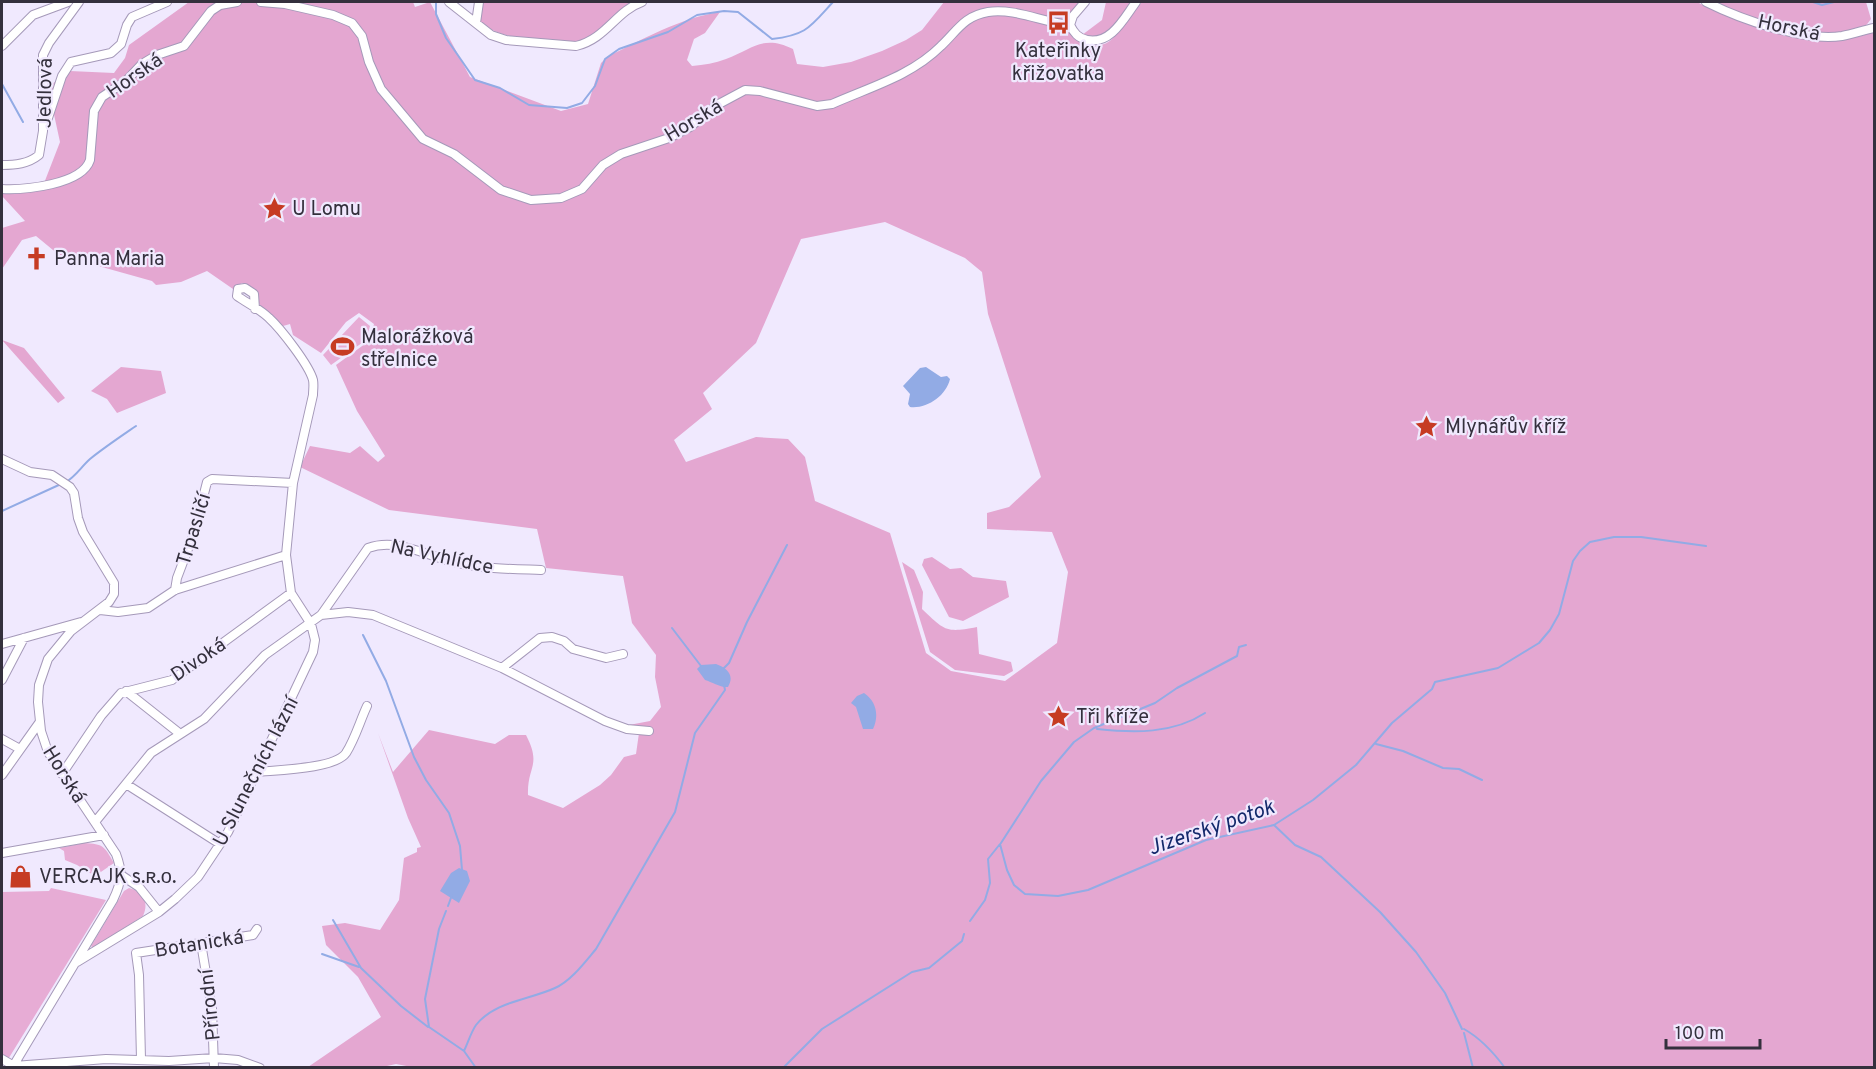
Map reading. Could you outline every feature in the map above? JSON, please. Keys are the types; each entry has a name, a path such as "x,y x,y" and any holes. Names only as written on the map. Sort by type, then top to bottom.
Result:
{"street":[{"path":"2,46 33,15 68,2"},
{"name":"Jedlová","path":"2,165 15,165 36,157 41,149 44,131 43,55 79,2"},
{"path":"44,131 62,76 72,62 111,53 121,44 132,17 167,2"},
{"name":"Horská","path":"2,189 43,186 81,172 90,160 94,111 102,97 126,81 142,64 157,55 184,45 211,11 220,4 237,2"},
{"name":"Horská","path":"261,2 314,10 352,23 362,36 369,62 381,89 423,139 467,163 501,189 531,200 561,198 582,189 603,165 621,154 669,138 690,127 717,105 745,90 760,91 818,106 832,104 919,66 964,21 986,12 1009,11 1048,22 1070,25 1080,38 1094,41 1108,37 1137,2"},
{"path":"449,2 491,35 506,40 576,46 586,44 598,37 627,10 642,2"},
{"path":"476,23 479,2"},
{"path":"1070,25 1072,16 1085,2"},
{"name":"Horská","path":"1706,2 1794,33 1811,36 1841,36 1875,28"},
{"path":"255,309 268,317 295,350 307,367 313,382 313,395 293,483 286,555 291,593 310,624"},
{"name":"Horská","path":"2,459 30,472 52,476 72,490 83,532 115,586 111,600 82,622 62,641 48,659 42,673 38,696 39,723 45,746 116,854 121,875"},
{"name":"Trpasličí","path":"175,590 177,578 194,533 207,482 212,479 293,483"},
{"name":"Na Vyhlídce","path":"95,822 151,753 210,713 265,655 321,615 368,548 380,544 399,546 456,563 496,569 541,570"},
{"path":"100,610 118,612 148,608 175,590 286,555"},
{"name":"Divoká","path":"126,691 172,680 291,593"},
{"path":"321,615 348,612 373,615 502,668 605,721 627,729 649,731"},
{"path":"2,644 82,622"},
{"name":"U Slunečních lázní","path":"77,962 159,912 198,877 220,844 257,772 313,652 315,640 310,624"},
{"path":"48,631 62,641"},
{"path":"502,668 540,638 552,637 564,641 573,649 606,658 623,654"},
{"path":"2,680 24,638"},
{"path":"62,774 101,716 121,693 126,691 179,734"},
{"path":"257,772 337,760 345,754 367,706"},
{"path":"2,775 39,723"},
{"path":"2,738 20,749"},
{"path":"126,784 220,844"},
{"path":"2,853 104,835"},
{"path":"121,875 140,886 159,912"},
{"path":"13,1067 113,900 121,885 121,875"},
{"name":"Botanická","path":"141,1059 139,975 136,953 253,935 257,928"},
{"name":"Přírodní","path":"201,943 212,1009 214,1068"},
{"path":"2,1059 13,1067 53,1062 141,1059 169,1061 214,1058 238,1059 260,1068"}],"shaded area":[{"path":"189,2 413,2 415,7 430,2 470,77 561,111 588,104 601,63 607,57 676,24 720,12 705,33 694,39 687,60 692,66 722,60 766,43 793,49 797,64 823,67 851,62 882,51 922,30 944,2 1079,2 1069,14 1065,26 1080,41 1092,45 1106,43 1112,39 1142,2 1697,2 1768,31 1807,40 1843,40 1874,32 1874,1067 417,1068 396,1064 378,1068 308,1067 381,1017 358,977 326,945 322,926 345,923 380,930 399,900 404,858 417,852 417,848 421,847 408,818 378,733 393,772 429,730 495,744 509,735 526,735 533,753 528,795 563,808 600,785 611,775 624,757 636,754 639,733 631,730 629,725 650,721 661,707 655,677 656,655 632,623 623,576 546,568 537,529 389,510 300,467 310,446 350,453 360,446 378,462 385,456 357,411 336,365 369,341 374,324 359,313 346,322 321,353 293,335 290,324 283,326 261,308 254,291 242,283 233,289 207,271 181,282 156,285 152,281 59,255 36,236 22,240 2,269 2,228 25,221 2,196 2,193 41,191 60,142 48,87 70,71 114,73 125,58 129,45","holes":["885,222 965,258 982,272 988,314 1041,477 1009,507 987,513 987,529 1052,532 1068,572 1057,643 1005,681 951,671 926,653 890,533 815,501 805,457 788,439 756,437 686,462 674,440 712,409 703,393 756,343 801,239"]},
{"path":"481,2 634,2 600,31 576,43 527,39 492,30 481,24 479,11"},
{"path":"1106,2 1132,2 1117,23 1106,32 1092,36 1082,35 1102,20"},
{"path":"1713,2 1866,2 1871,19 1859,28 1836,32 1800,30 1744,15"},
{"name":"Malorážková střelnice","path":"359,317 370,326 366,340 331,365 323,355"},
{"path":"2,340 24,348 65,398 58,403"},
{"path":"121,367 161,371 166,393 117,413 107,399 91,391"},
{"path":"932,557 950,569 961,568 973,577 1006,581 1009,597 963,621 949,617 922,565 924,559"},
{"path":"902,562 914,570 923,592 922,609 941,626 952,630 977,627 979,654 1011,662 1013,671 1004,676 955,670 930,652"},
{"path":"84,843 103,847 114,863 95,876 65,860 64,851 59,848"},
{"path":"51,888 106,900 7,1061 2,1059 2,892 49,891"},
{"path":"129,888 138,892 144,899 143,916 93,948 91,946 124,891"}],"water":[{"path":"926,367 941,377 947,376 950,379 948,385 940,396 929,404 910,407 908,404 910,394 903,386 920,368"},
{"path":"716,664 729,672 731,679 728,687 705,680 697,669 701,665"},
{"path":"864,693 872,701 876,710 873,729 863,729 856,707 851,703 857,696"},
{"path":"459,868 467,871 470,881 459,903 440,891 451,873"}],"waterway":[{"path":"436,2 436,14 446,38 475,80 500,88 529,105 567,108 582,103 595,86 605,59 619,49 668,32 697,15 724,11 738,12 772,39 801,32 819,18 833,2"},
{"path":"1813,2 1822,5 1834,2"},
{"path":"2,84 23,122"},
{"path":"66,482 90,459 136,426"},
{"path":"2,511 61,484"},
{"name":"Jizerský potok","path":"970,921 985,900 990,883 988,859 1000,844 1014,885 1025,894 1058,896 1088,890 1206,840 1274,825 1313,800 1356,765 1392,723 1432,689 1435,682 1498,668 1539,643 1559,614 1573,561 1590,542 1614,537 1641,537 1706,546"},
{"path":"724,668 729,663 747,622 787,545"},
{"path":"672,628 701,666"},
{"path":"363,635 386,681 414,757 426,780 449,813 460,846 462,870"},
{"path":"1001,843 1041,781 1074,742 1094,728 1155,703 1177,688 1237,656 1239,647 1246,645"},
{"path":"464,1051 474,1028 484,1017 502,1006 561,985 596,949 675,812 695,733 725,690 724,685"},
{"path":"1097,729 1139,731 1167,728 1193,720 1205,713"},
{"path":"1376,744 1403,751 1443,768 1459,769 1482,780"},
{"path":"1274,825 1295,845 1321,857 1380,912 1416,952 1445,993 1462,1029"},
{"path":"448,906 452,895"},
{"path":"446,911 439,929 425,999 429,1027 464,1051 476,1068"},
{"path":"333,920 361,968 401,1006 428,1027"},
{"name":"Jizerský potok","path":"783,1068 822,1029 912,972 929,968 962,941 964,934"},
{"path":"322,954 359,967"},
{"path":"1464,1029 1486,1046 1505,1068"},
{"path":"1464,1033 1473,1068"}],"place":[{"name":"Kateřinky křižovatka","path":"1058,22"},
{"name":"U Lomu","path":"274,208"},
{"name":"Panna Maria","path":"36,258"},
{"name":"Malorážková střelnice","path":"343,347"},
{"name":"Mlynářův kříž","path":"1427,426"},
{"name":"Tři kříže","path":"1058,716"},
{"name":"VERCAJK s.ʀ.ᴏ.","path":"21,876"}]}
